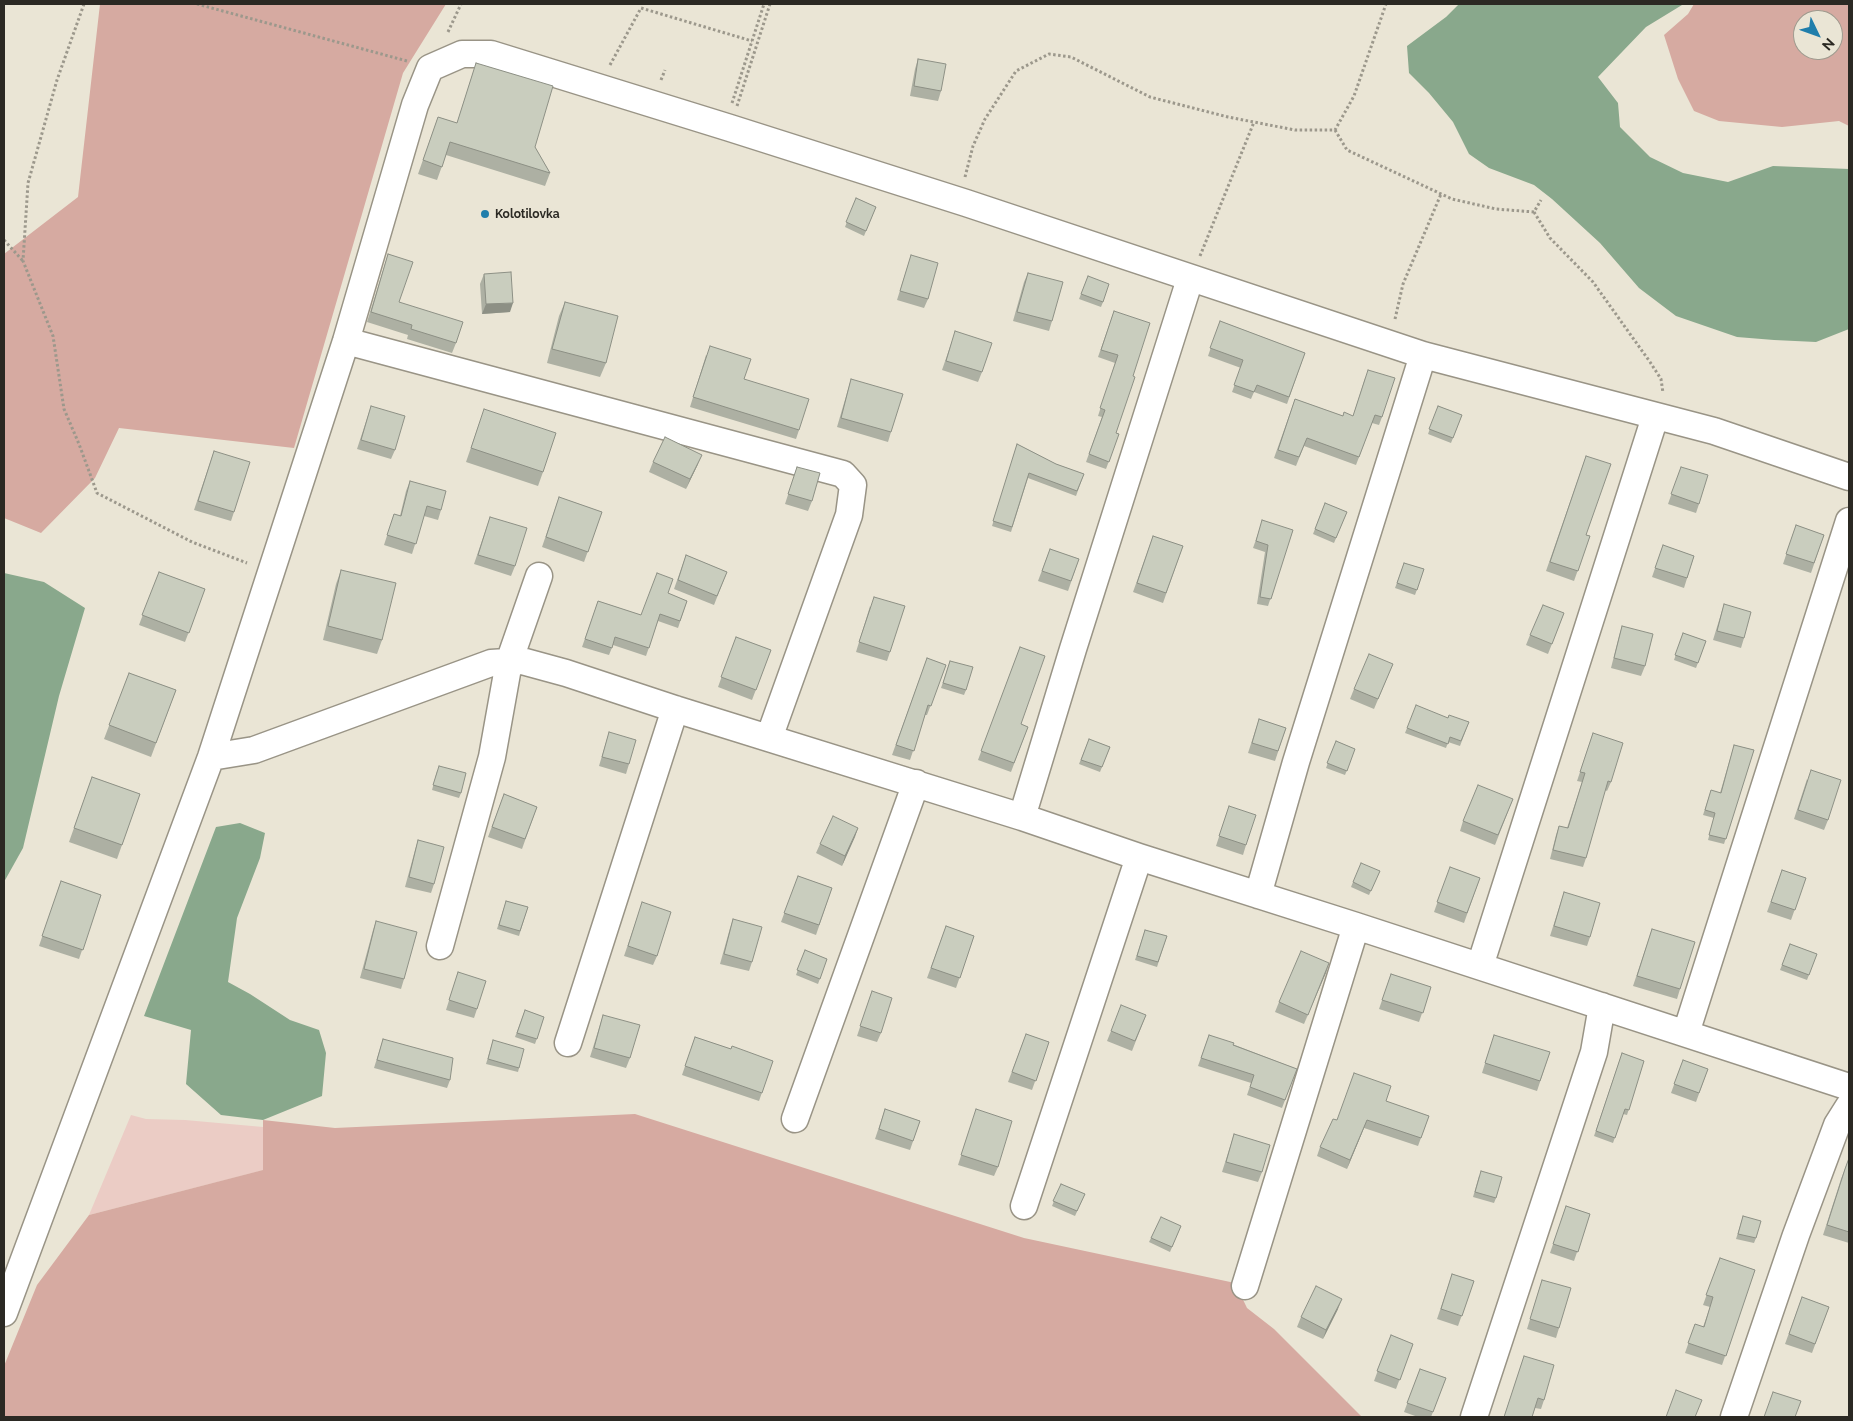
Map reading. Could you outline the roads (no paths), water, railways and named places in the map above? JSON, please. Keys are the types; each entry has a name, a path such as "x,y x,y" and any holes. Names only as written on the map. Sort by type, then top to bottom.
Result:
{"street":[{"path":"4,1313 13,1258 211,757 346,341 415,105 430,68 462,54 491,54 726,117 966,203 1423,355 1714,431 1849,477"},
{"path":"1022,817 1190,279"},
{"path":"346,341 843,474 853,485 849,515 769,738"},
{"path":"1258,895 1299,753 1423,355"},
{"path":"1480,966 1655,417"},
{"path":"1686,1033 1849,521"},
{"path":"440,946 492,757 509,662 539,576"},
{"path":"211,757 254,750 491,663 522,661 566,673 675,709 1022,817 1139,857 1849,1087"},
{"path":"568,1043 675,709"},
{"path":"795,1119 916,783"},
{"path":"1024,1206 1139,857"},
{"path":"1245,1286 1356,926"},
{"path":"1474,1417 1594,1052 1602,1006"},
{"path":"1734,1417 1799,1226 1837,1125 1849,1106"}],"place":[{"name":"Kolotilovka","path":"485,214"}]}
